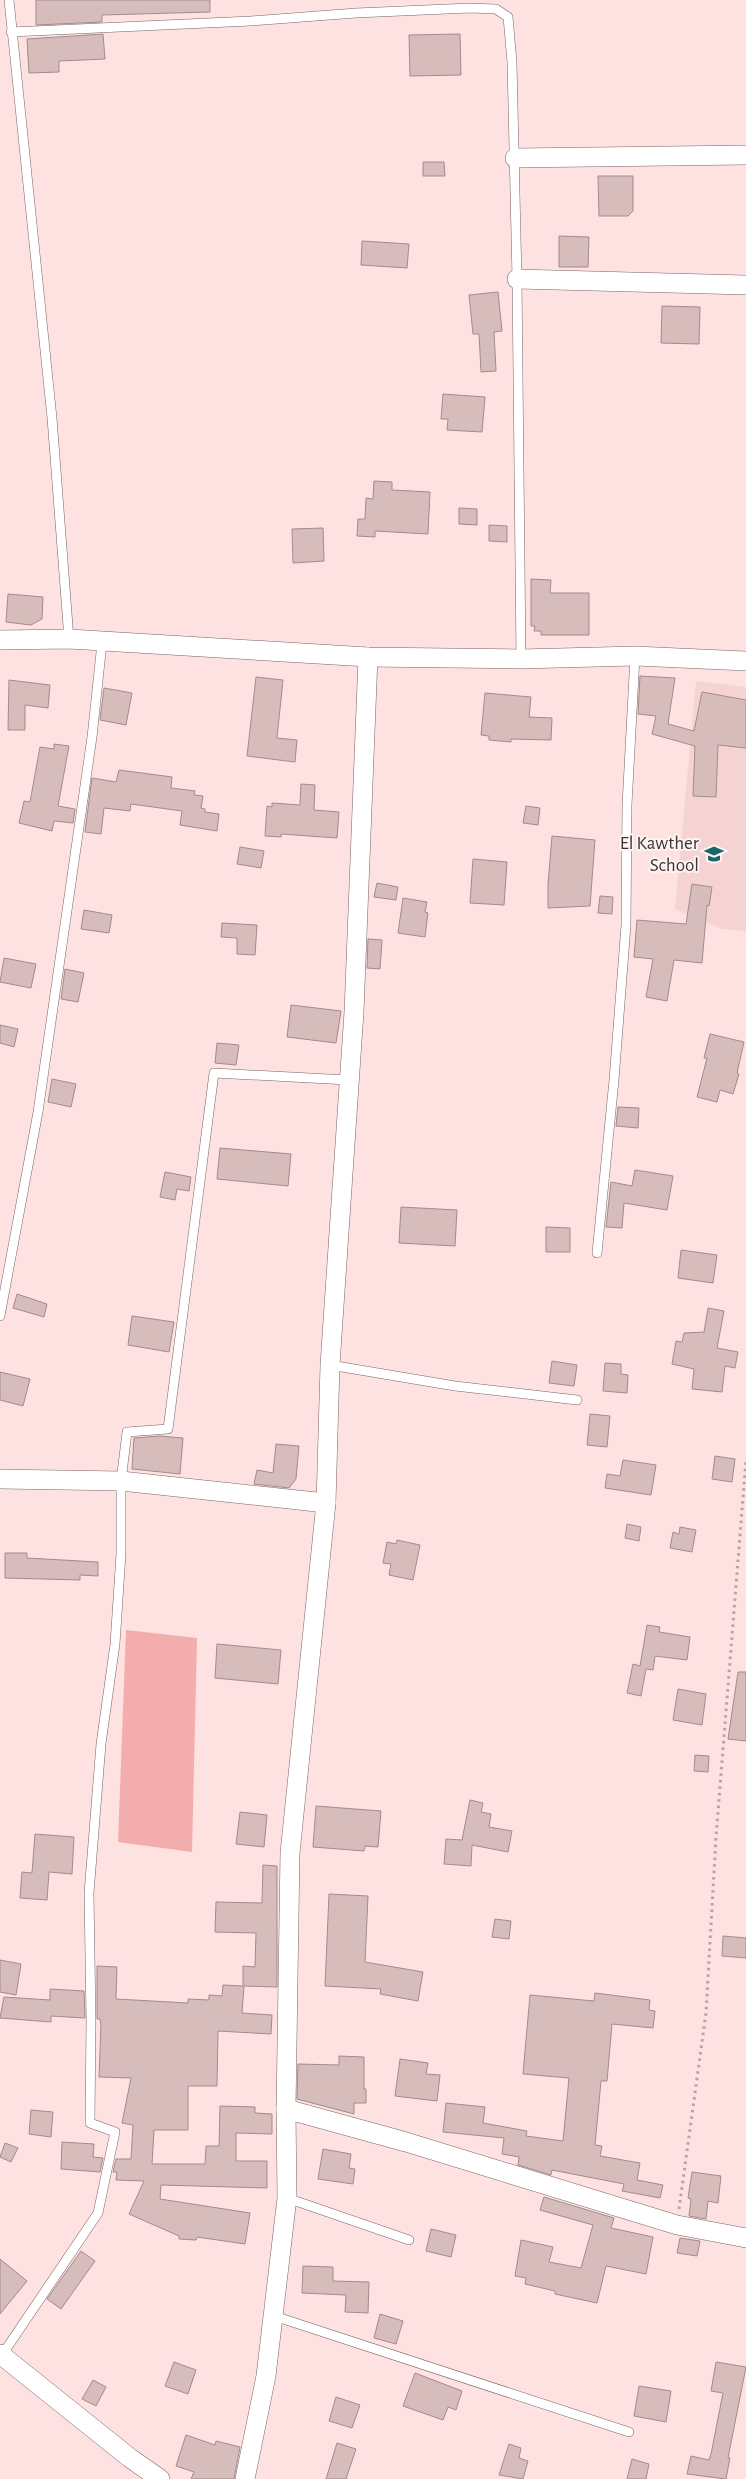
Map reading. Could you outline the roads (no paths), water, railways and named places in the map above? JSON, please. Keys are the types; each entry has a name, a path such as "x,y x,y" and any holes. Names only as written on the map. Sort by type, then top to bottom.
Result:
{"street":[{"path":"515,158 746,155"},
{"path":"517,279 746,285"},
{"path":"0,640 69,639 102,643 368,657 521,659 635,656 746,661"},
{"path":"245,2479 266,2376 287,2198 286,2109 290,1853 326,1504 330,1365 354,1012 368,657"},
{"path":"0,1480 121,1481 326,1504"},
{"path":"286,2109 406,2142 677,2225 746,2238"},
{"path":"1,2354 130,2458 160,2479"}],"lane":[{"path":"9,0 51,399 69,639"},
{"path":"11,32 251,21 365,13 496,9 508,17 512,62 515,158 521,659"},
{"path":"0,1316 38,1112 92,737 102,643"},
{"path":"597,1253 614,1080 626,925 626,805 635,656"},
{"path":"1,2354 98,2213 115,2132 90,2123 89,1893 101,1744 115,1644 121,1554 121,1481 127,1432 168,1429 214,1073 348,1080"},
{"path":"330,1365 455,1386 577,1400"},
{"path":"287,2198 409,2240"},
{"path":"274,2316 629,2432"}],"place":[{"name":"El Kawther School","path":"714,854"}]}
